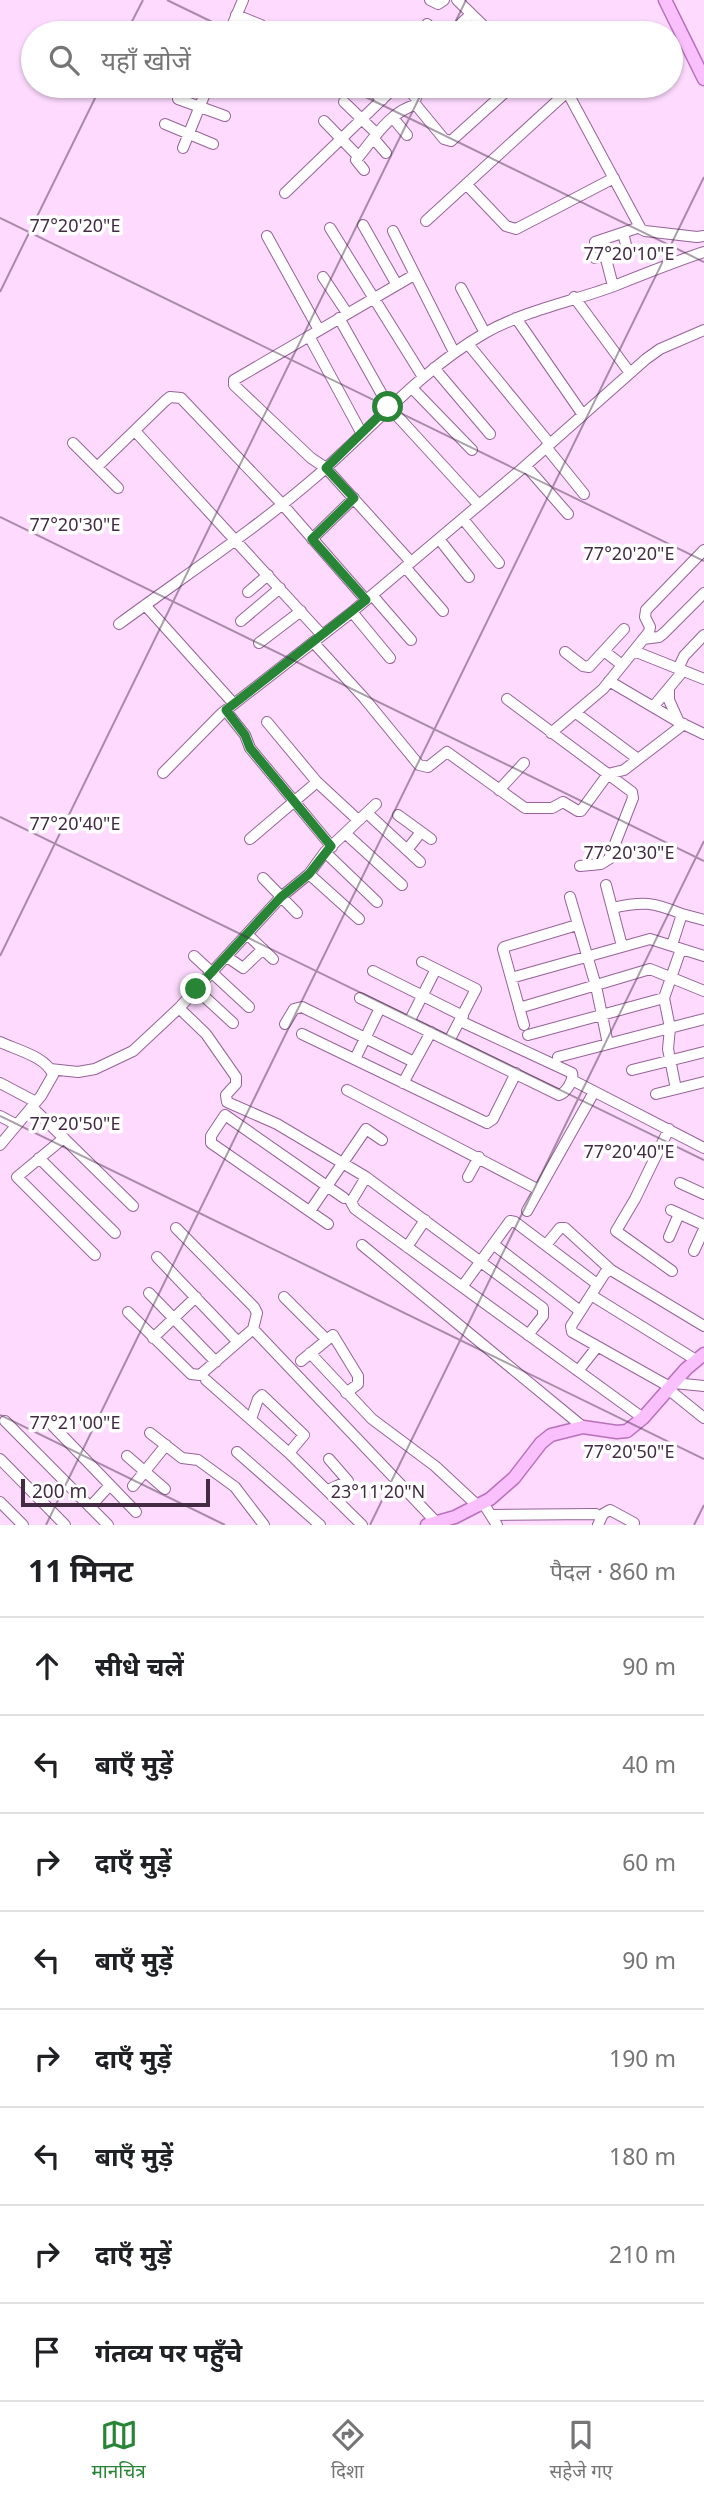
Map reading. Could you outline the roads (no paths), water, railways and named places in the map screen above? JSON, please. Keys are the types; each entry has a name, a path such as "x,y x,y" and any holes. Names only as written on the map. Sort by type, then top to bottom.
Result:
{"main road":[{"path":"664,0 675,21"},
{"path":"683,38 704,79"},
{"path":"438,1523 481,1505 514,1478 541,1443 551,1435 583,1427 623,1432 631,1429 700,1357"}],"street":[{"path":"234,21 243,0"},
{"path":"430,0 438,4 444,0"},
{"path":"457,0 478,21"},
{"path":"464,21 471,14"},
{"path":"236,15 251,21"},
{"path":"183,148 203,98"},
{"path":"364,170 356,160 374,135 410,106 416,105 444,139 451,141 499,98"},
{"path":"426,221 557,98"},
{"path":"571,98 640,227 645,231 704,236"},
{"path":"177,99 225,116"},
{"path":"285,193 382,100"},
{"path":"344,102 362,119 387,153"},
{"path":"393,118 407,135"},
{"path":"324,121 355,152"},
{"path":"165,124 213,144"},
{"path":"466,184 506,226 516,229 614,178"},
{"path":"363,225 397,285"},
{"path":"595,242 640,227"},
{"path":"330,228 423,377"},
{"path":"393,231 454,352"},
{"path":"613,286 600,257 625,249 623,233"},
{"path":"267,236 319,330"},
{"path":"119,624 283,505 326,468 388,407 454,352 516,318 704,252"},
{"path":"414,275 234,380 234,385 291,440 326,468 354,498 443,611"},
{"path":"323,276 388,407 478,505"},
{"path":"461,288 485,333"},
{"path":"574,297 630,373"},
{"path":"516,318 583,415"},
{"path":"163,773 230,707 352,612 526,466 630,373 660,349 704,330"},
{"path":"309,336 362,434"},
{"path":"468,344 584,494"},
{"path":"434,368 490,433"},
{"path":"412,388 472,450"},
{"path":"97,467 170,397 181,398 312,539 411,640"},
{"path":"135,431 301,611 318,638 422,767 428,767 447,752 525,808 552,808 563,802 582,811 608,774 624,770 682,723"},
{"path":"73,443 118,488"},
{"path":"526,466 568,514"},
{"path":"312,539 354,498"},
{"path":"463,519 499,562"},
{"path":"439,539 469,578"},
{"path":"551,733 609,681 650,627 645,617 646,610 704,550"},
{"path":"248,592 268,575"},
{"path":"240,621 280,588"},
{"path":"643,639 659,637 704,593"},
{"path":"145,605 230,707 250,748 328,849 377,902"},
{"path":"259,643 301,611"},
{"path":"352,612 390,658"},
{"path":"565,652 586,668 624,629"},
{"path":"653,707 680,670 684,656 704,635"},
{"path":"634,650 704,679"},
{"path":"604,651 622,664"},
{"path":"609,681 704,734"},
{"path":"668,688 669,700 682,723"},
{"path":"507,699 628,786 634,798 609,859 601,864 580,866"},
{"path":"576,713 638,759"},
{"path":"267,722 317,782 419,862"},
{"path":"499,790 524,763"},
{"path":"250,839 317,782"},
{"path":"50,1069 78,1072 94,1069 127,1055 153,1035 281,897 309,874 328,849 376,804"},
{"path":"398,815 431,839"},
{"path":"407,850 421,832"},
{"path":"345,833 402,885"},
{"path":"309,874 359,919"},
{"path":"263,878 298,913"},
{"path":"606,885 622,946"},
{"path":"570,897 596,986 608,1044"},
{"path":"612,908 648,902 704,920"},
{"path":"676,1089 669,1060 667,1043 670,1028 663,998 677,947 682,914"},
{"path":"577,925 504,947 526,1030 663,998"},
{"path":"247,934 273,959"},
{"path":"511,978 650,939 704,956"},
{"path":"227,957 243,968 263,949"},
{"path":"194,956 248,1007"},
{"path":"422,962 476,989 449,1041"},
{"path":"409,1022 436,969"},
{"path":"519,1008 650,969 704,991"},
{"path":"360,998 559,1095 563,1094 572,1080 572,1073 461,1019 373,971"},
{"path":"196,989 233,1023"},
{"path":"285,1024 293,1009 302,1007 414,1062"},
{"path":"178,1008 206,1034 236,1077 236,1084 226,1095 227,1102 277,1124 366,1177 481,1260 542,1308 543,1316 528,1335"},
{"path":"355,1059 380,1008"},
{"path":"558,1057 704,1019"},
{"path":"403,1083 431,1032"},
{"path":"302,1034 487,1123 493,1119 516,1073"},
{"path":"0,1042 41,1061 50,1069 52,1075 34,1105 0,1145"},
{"path":"632,1070 704,1052"},
{"path":"572,1080 704,1148"},
{"path":"656,1094 704,1082"},
{"path":"0,1083 34,1105 134,1206"},
{"path":"347,1090 479,1157 539,1191"},
{"path":"527,1211 594,1092"},
{"path":"328,1224 211,1143 209,1138 224,1115 344,1198"},
{"path":"0,1116 17,1125"},
{"path":"310,1211 366,1129 382,1140"},
{"path":"668,1129 635,1199 616,1231 672,1271"},
{"path":"64,1138 17,1177 95,1255"},
{"path":"468,1177 479,1157"},
{"path":"39,1158 115,1233"},
{"path":"366,1177 353,1198 352,1206 643,1418"},
{"path":"680,1183 704,1194"},
{"path":"694,1251 704,1211"},
{"path":"669,1237 675,1212 702,1226"},
{"path":"407,1247 425,1220"},
{"path":"462,1287 510,1221 597,1284"},
{"path":"128,1312 195,1376 216,1362 253,1329 257,1313 254,1307 177,1228"},
{"path":"546,1245 560,1228 565,1228 611,1269 704,1326"},
{"path":"493,1244 580,1311"},
{"path":"362,1245 583,1427"},
{"path":"156,1257 238,1342"},
{"path":"611,1269 597,1284 570,1329 670,1386 704,1418"},
{"path":"149,1293 216,1362"},
{"path":"591,1295 700,1357"},
{"path":"153,1338 196,1297"},
{"path":"285,1297 326,1339"},
{"path":"253,1329 438,1523"},
{"path":"301,1361 330,1335 335,1337 358,1376 358,1384 346,1393"},
{"path":"578,1371 597,1346"},
{"path":"310,1353 380,1426 435,1466 481,1505 494,1520 596,1514"},
{"path":"206,1380 328,1490 362,1525"},
{"path":"670,1386 704,1386"},
{"path":"251,1419 262,1395 303,1432 303,1437 289,1454"},
{"path":"5,1421 108,1525"},
{"path":"51,1424 136,1512"},
{"path":"150,1433 185,1459 198,1460 235,1487 264,1525"},
{"path":"132,1486 166,1445"},
{"path":"237,1452 320,1525"},
{"path":"127,1456 166,1489"},
{"path":"0,1459 65,1525"},
{"path":"328,1490 348,1481 329,1459"},
{"path":"90,1507 110,1485"},
{"path":"0,1502 23,1525"},
{"path":"598,1525 603,1514 610,1510 634,1523"}]}
